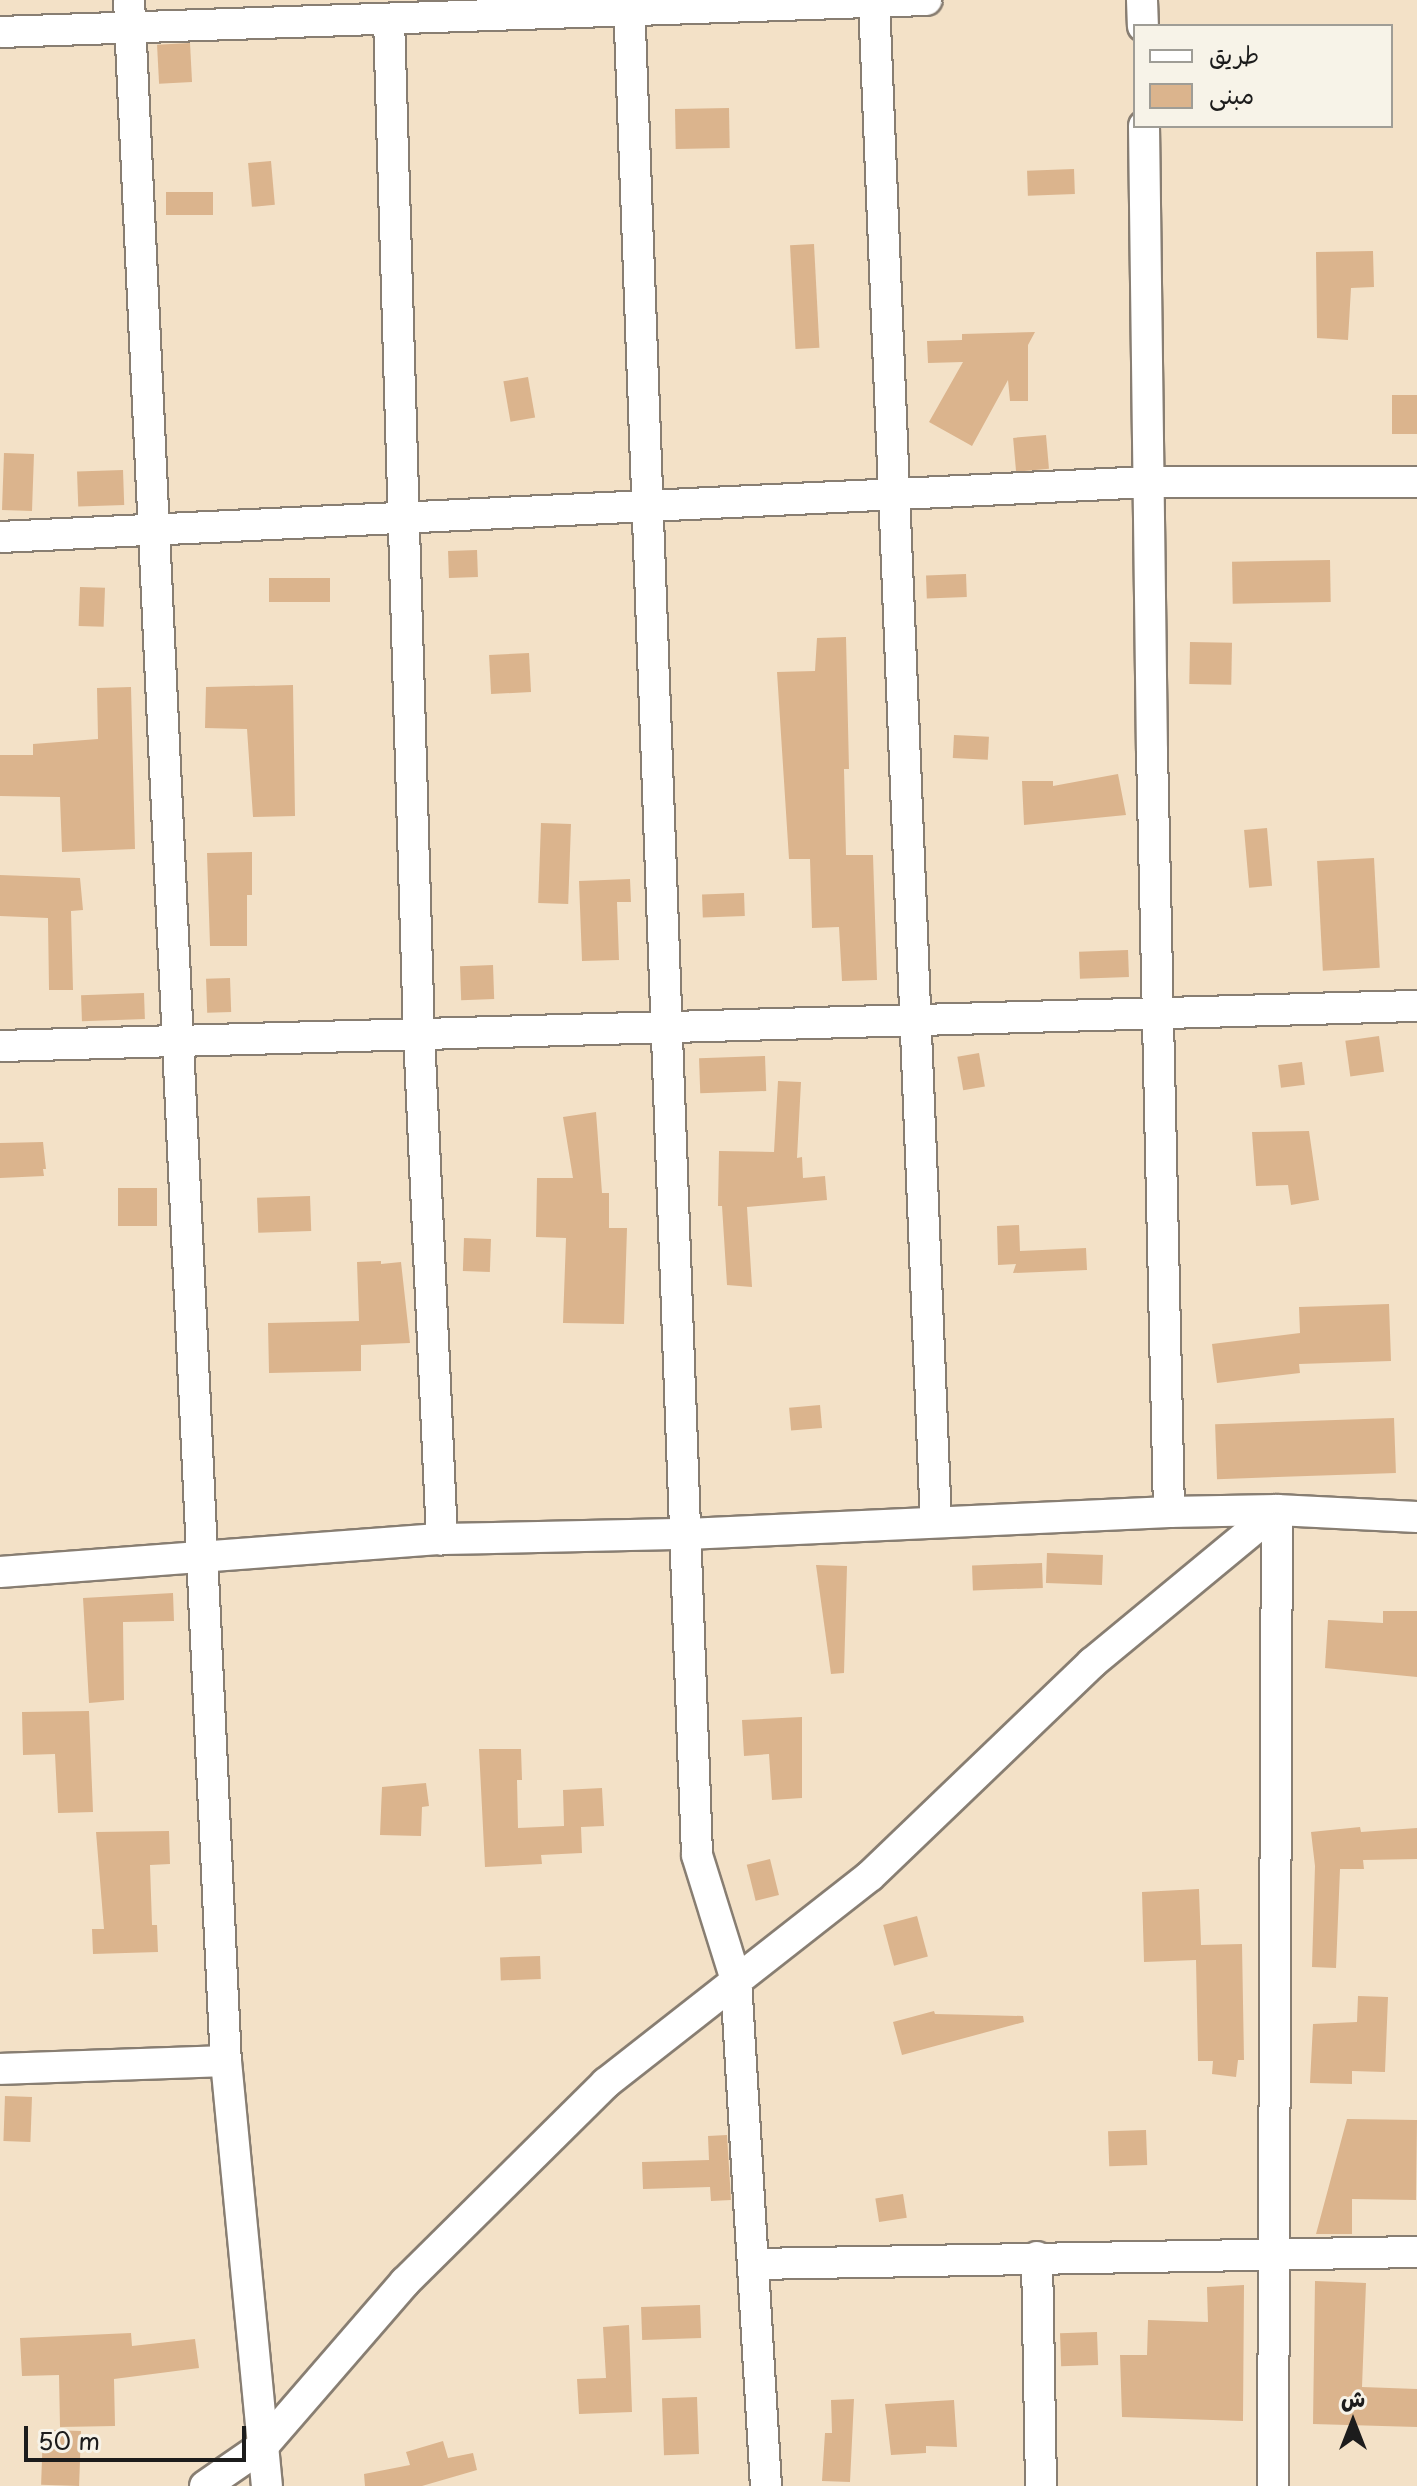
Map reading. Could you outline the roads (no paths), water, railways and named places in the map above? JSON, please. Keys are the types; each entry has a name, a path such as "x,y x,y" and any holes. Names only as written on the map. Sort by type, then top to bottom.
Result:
{"street":[{"path":"0,32 130,14 389,19 629,5 926,0"},
{"path":"1142,0 1143,24"},
{"path":"874,1 936,1522"},
{"path":"629,5 697,1855 736,1980 766,2486"},
{"path":"130,14 226,2061 267,2486"},
{"path":"389,19 419,1034 442,1539"},
{"path":"1144,128 1169,1512"},
{"path":"0,537 1149,482 1417,482"},
{"path":"0,1046 1417,1006"},
{"path":"205,2486 263,2446 405,2282 606,2083 870,1876 1092,1663 1277,1510"},
{"path":"1273,2486 1277,1510"},
{"path":"0,1572 442,1539 687,1534 1169,1512 1277,1510 1417,1517"},
{"path":"0,2069 226,2061"},
{"path":"755,2264 1274,2252 1417,2252"},
{"path":"1037,2257 1041,2486"}]}
